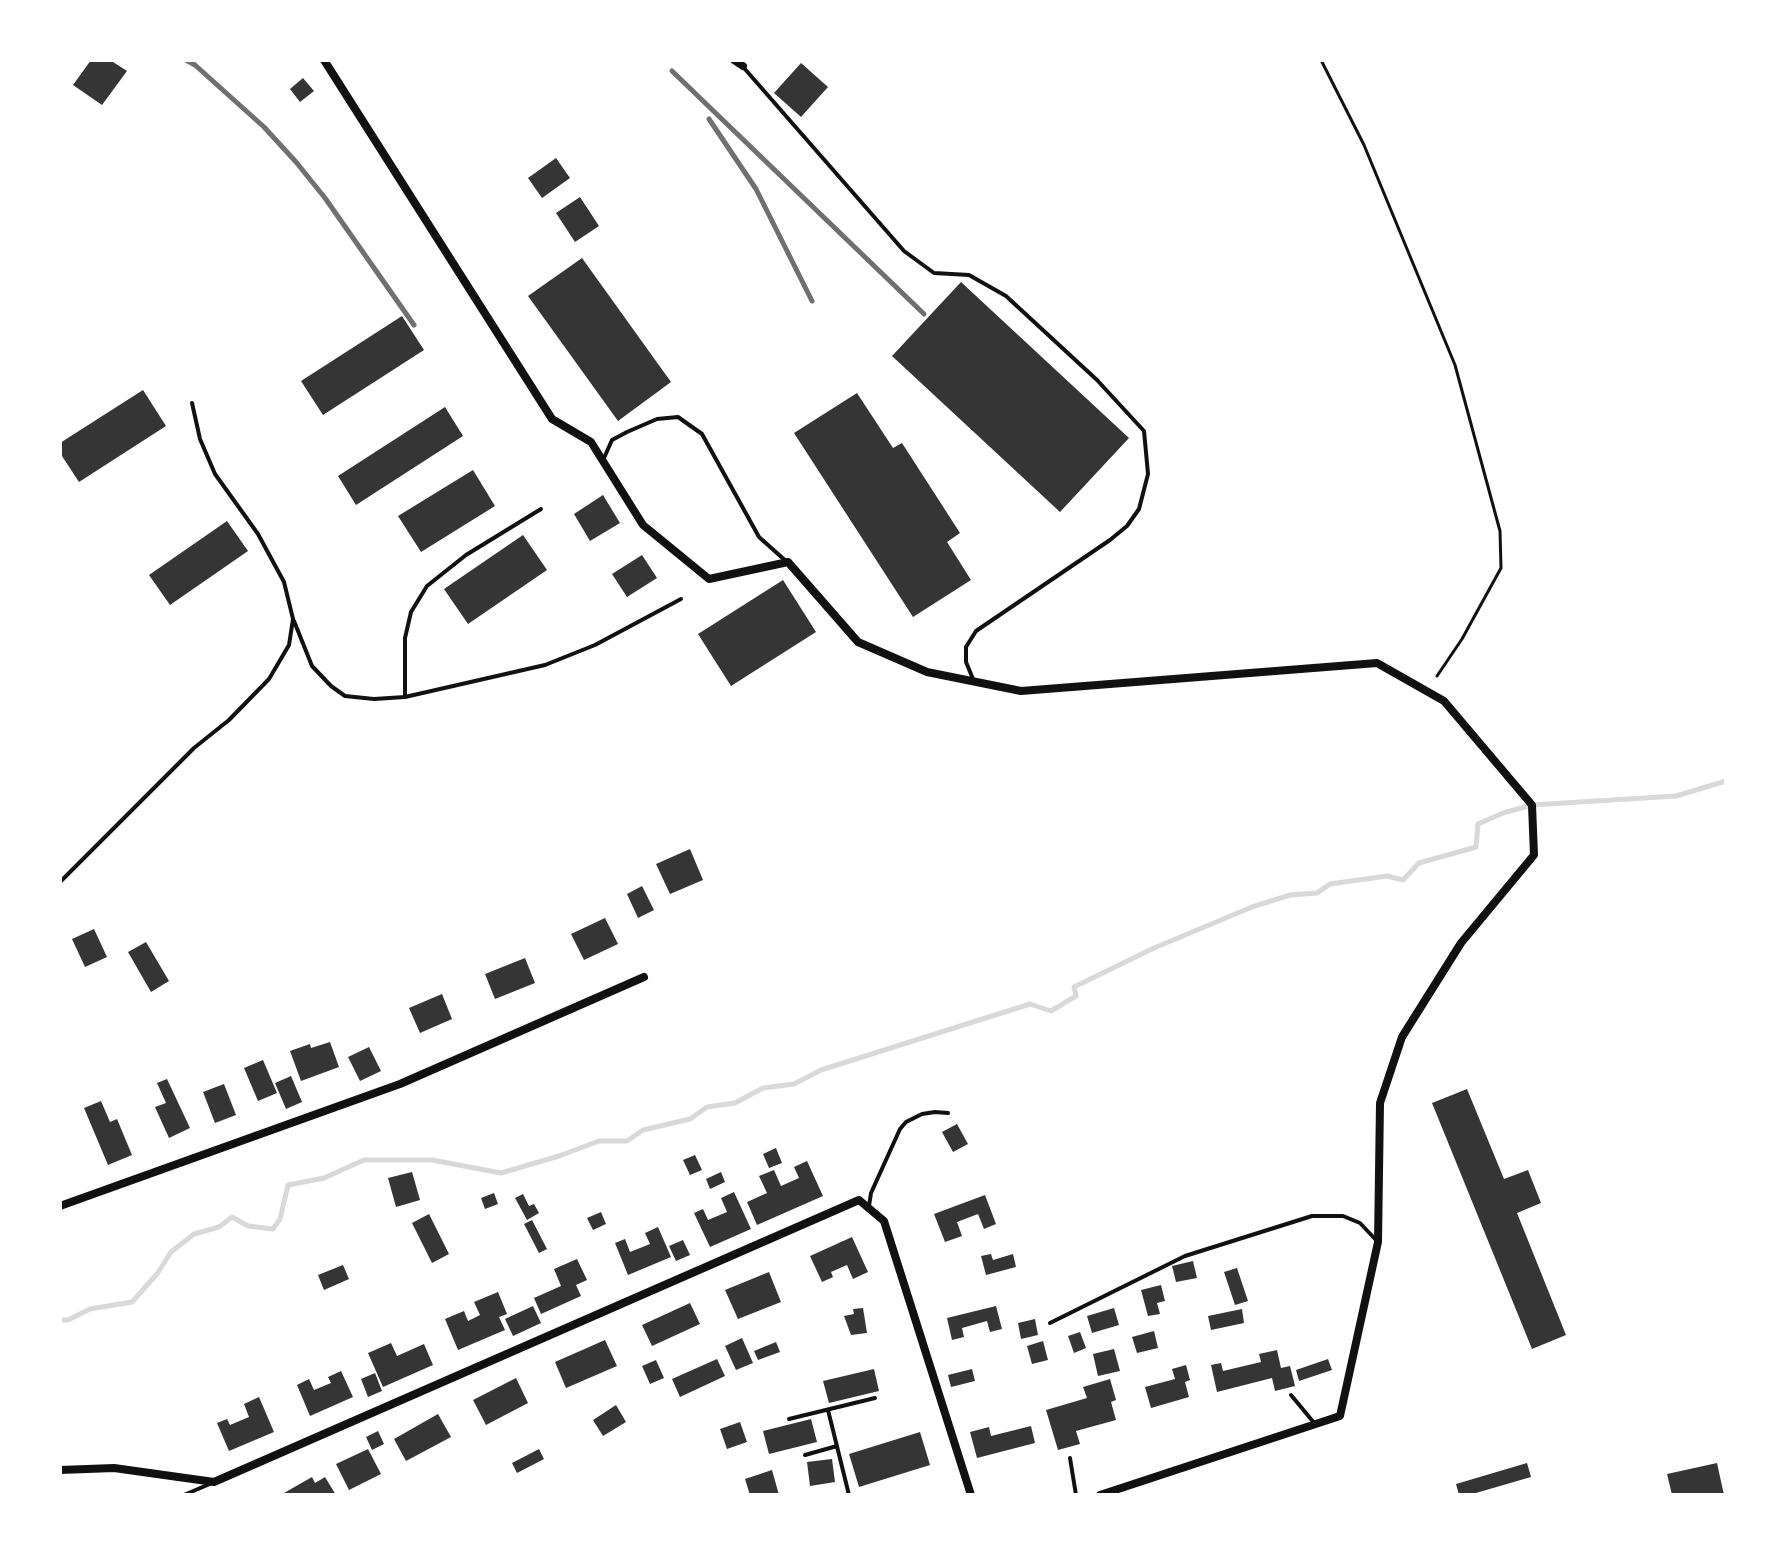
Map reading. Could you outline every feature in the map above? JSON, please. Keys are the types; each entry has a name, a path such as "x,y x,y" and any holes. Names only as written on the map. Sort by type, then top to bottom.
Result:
{"street":[{"path":"324,60 552,419 591,442 643,525 709,579 788,562 858,642 927,672 1021,691 1377,663 1444,701 1532,805 1534,855 1461,943 1402,1037 1380,1103 1378,1242 1340,1416 1100,1495"},
{"path":"734,60 743,66"},
{"path":"60,1206 400,1084 644,977"},
{"path":"60,1470 114,1468 214,1482 859,1200 884,1221 971,1495"}],"lane":[{"path":"743,66 904,251 934,273 969,275 1006,296 1087,371 1144,431 1148,474 1139,509 1127,526 1110,540 976,631 966,647 966,662 975,682"},
{"path":"192,403 200,439 215,474 265,546 284,582 293,619 312,666 345,696 374,699 405,697 545,665 595,645 681,599"},
{"path":"603,460 612,440 657,419 678,417 702,434 759,537 788,562"},
{"path":"405,697 405,638 411,612 427,586 466,555 541,509"},
{"path":"60,882 194,748 229,720 269,679 289,645 293,619"},
{"path":"868,1208 871,1193 900,1129 906,1122 922,1114 948,1113"},
{"path":"1050,1323 1185,1256 1312,1216 1343,1216 1360,1223 1378,1242"},
{"path":"1291,1395 1315,1424"},
{"path":"789,1419 875,1398"},
{"path":"828,1410 849,1495"},
{"path":"805,1455 837,1446"},
{"path":"1070,1458 1076,1495"},
{"path":"184,1495 214,1482"}],"path":[{"path":"1321,60 1364,145 1455,365 1500,531 1501,568 1462,639 1437,676"}],"building":[{"path":"91,60 110,60 127,71 102,105 73,85"},
{"path":"801,63 828,87 801,117 774,93"},
{"path":"303,78 314,91 300,102 290,89"},
{"path":"556,158 570,178 542,198 528,178"},
{"path":"580,197 599,226 575,242 556,213"},
{"path":"582,258 671,382 618,421 528,296"},
{"path":"961,282 1129,438 1060,512 892,356"},
{"path":"402,316 424,350 323,415 301,381"},
{"path":"143,390 166,426 79,482 60,453 60,443"},
{"path":"857,393 893,448 902,443 960,533 947,542 971,580 913,617 794,433"},
{"path":"445,407 463,436 356,505 338,476"},
{"path":"473,470 495,506 421,552 398,516"},
{"path":"603,495 620,523 590,541 574,514"},
{"path":"227,521 248,551 170,605 149,575"},
{"path":"523,535 547,570 468,624 444,589"},
{"path":"642,555 657,578 627,597 612,574"},
{"path":"783,580 816,632 731,686 698,634"},
{"path":"690,849 703,880 670,894 656,864"},
{"path":"642,886 654,910 638,918 627,894"},
{"path":"605,918 618,944 584,960 571,934"},
{"path":"94,929 107,957 85,967 72,939"},
{"path":"146,942 169,981 151,992 128,952"},
{"path":"525,958 535,983 495,999 485,974"},
{"path":"442,994 452,1019 420,1033 409,1008"},
{"path":"330,1042 339,1067 301,1081 290,1051 310,1044 311,1048"},
{"path":"369,1047 381,1071 360,1081 348,1057"},
{"path":"263,1060 277,1093 258,1101 244,1068"},
{"path":"291,1076 302,1102 286,1109 275,1083"},
{"path":"167,1079 190,1128 169,1138 155,1107 166,1103 157,1083"},
{"path":"224,1084 236,1115 215,1123 203,1092"},
{"path":"1467,1089 1504,1179 1528,1170 1541,1203 1517,1213 1566,1335 1532,1349 1432,1103"},
{"path":"101,1101 110,1122 117,1119 132,1155 108,1165 84,1108"},
{"path":"957,1124 968,1144 953,1152 942,1132"},
{"path":"776,1148 782,1163 769,1168 763,1154"},
{"path":"695,1155 702,1170 690,1175 683,1160"},
{"path":"807,1161 823,1196 757,1225 747,1202 767,1193 759,1176 774,1170 781,1186 799,1178 794,1167"},
{"path":"412,1172 420,1200 396,1207 388,1178"},
{"path":"721,1172 725,1182 710,1189 706,1179"},
{"path":"734,1192 751,1229 710,1247 694,1213 703,1209 708,1220 727,1212 721,1198"},
{"path":"494,1193 498,1204 485,1209 481,1198"},
{"path":"523,1194 529,1206 534,1204 539,1213 527,1220 515,1198"},
{"path":"985,1195 996,1224 984,1229 978,1214 957,1222 962,1236 945,1242 934,1214"},
{"path":"601,1212 606,1224 593,1230 587,1218"},
{"path":"429,1214 449,1254 432,1263 412,1223"},
{"path":"532,1220 547,1249 539,1253 524,1224"},
{"path":"658,1227 671,1257 628,1275 615,1243 625,1239 630,1252 650,1244 645,1233"},
{"path":"852,1237 868,1272 853,1279 847,1265 831,1272 833,1277 822,1282 810,1256"},
{"path":"683,1240 690,1255 676,1261 669,1246"},
{"path":"991,1254 993,1260 1013,1254 1016,1267 986,1275 981,1256"},
{"path":"577,1259 587,1280 576,1285 581,1296 541,1314 534,1298 561,1286 554,1269"},
{"path":"1193,1261 1197,1278 1176,1282 1172,1266"},
{"path":"343,1265 349,1279 324,1290 318,1275"},
{"path":"1237,1268 1248,1301 1235,1305 1224,1272"},
{"path":"769,1272 781,1302 738,1319 725,1290"},
{"path":"1161,1285 1165,1301 1157,1303 1160,1314 1148,1316 1141,1290"},
{"path":"498,1292 507,1314 499,1317 505,1330 458,1350 445,1319 464,1311 468,1321 480,1315 474,1302"},
{"path":"690,1303 700,1324 652,1346 642,1325"},
{"path":"533,1306 541,1323 513,1336 505,1319"},
{"path":"996,1306 1002,1329 990,1332 987,1321 962,1328 964,1337 952,1340 947,1318"},
{"path":"863,1308 867,1333 851,1335 844,1316 854,1314 853,1309"},
{"path":"1114,1308 1119,1325 1092,1333 1087,1316"},
{"path":"1242,1309 1244,1323 1211,1330 1208,1316"},
{"path":"1035,1319 1038,1335 1021,1339 1018,1323"},
{"path":"1154,1331 1158,1348 1137,1353 1132,1337"},
{"path":"1080,1332 1086,1348 1074,1353 1068,1336"},
{"path":"742,1338 753,1363 736,1370 725,1346"},
{"path":"605,1340 617,1366 566,1388 555,1362"},
{"path":"1043,1341 1048,1360 1032,1364 1027,1346"},
{"path":"776,1342 780,1352 758,1360 754,1351"},
{"path":"391,1343 397,1356 424,1344 433,1365 383,1387 368,1353"},
{"path":"1114,1349 1120,1371 1098,1376 1093,1354"},
{"path":"1277,1350 1281,1368 1290,1366 1295,1386 1275,1391 1272,1378 1217,1392 1211,1365 1221,1363 1223,1371 1261,1362 1259,1354"},
{"path":"717,1359 725,1376 680,1397 672,1379"},
{"path":"1328,1359 1332,1370 1299,1381 1296,1370"},
{"path":"656,1360 664,1378 650,1384 642,1366"},
{"path":"1186,1365 1190,1380 1185,1382 1189,1397 1151,1408 1145,1387 1175,1379 1172,1369"},
{"path":"874,1369 879,1391 829,1403 823,1381"},
{"path":"972,1369 975,1381 951,1387 948,1375"},
{"path":"341,1371 353,1397 310,1416 297,1385 309,1379 314,1390 331,1383 328,1377"},
{"path":"375,1373 382,1391 368,1397 361,1379"},
{"path":"516,1378 528,1403 486,1425 473,1400"},
{"path":"1110,1379 1116,1400 1111,1402 1116,1420 1076,1431 1080,1444 1058,1450 1046,1410 1087,1398 1083,1387"},
{"path":"259,1397 274,1432 229,1451 217,1423 227,1419 230,1425 249,1417 244,1404"},
{"path":"616,1405 626,1422 603,1436 593,1420"},
{"path":"438,1414 451,1437 406,1461 394,1439"},
{"path":"811,1419 817,1442 769,1454 763,1431"},
{"path":"740,1422 747,1442 727,1449 720,1429"},
{"path":"1031,1426 1035,1443 977,1458 970,1432 989,1427 991,1436"},
{"path":"378,1431 384,1444 372,1450 366,1437"},
{"path":"920,1432 930,1465 859,1487 849,1454"},
{"path":"368,1449 381,1474 349,1490 336,1464"},
{"path":"539,1449 544,1459 517,1473 512,1463"},
{"path":"832,1459 835,1482 810,1486 807,1462"},
{"path":"1527,1463 1531,1477 1469,1495 1459,1495 1456,1484"},
{"path":"1717,1463 1724,1495 1672,1495 1667,1474"},
{"path":"772,1470 779,1495 750,1495 745,1479"},
{"path":"312,1477 315,1483 325,1477 336,1495 285,1495 284,1493"}],"waterway":[{"path":"60,1320 68,1320 90,1309 132,1302 157,1274 171,1252 194,1234 219,1227 232,1217 248,1226 273,1229 280,1219 288,1185 324,1178 364,1160 432,1160 501,1173 599,1141 627,1141 643,1130 690,1119 707,1107 735,1103 763,1088 794,1084 821,1070 1030,1004 1051,1011 1076,996 1074,987 1154,948 1252,907 1290,895 1317,893 1330,884 1387,876 1403,880 1419,863 1476,847 1478,824 1503,813 1532,805 1676,796 1726,781"}],"railway":[{"path":"186,60 264,127 296,162 414,325"},
{"path":"672,71 924,314"},
{"path":"709,119 756,189 812,301"}]}
